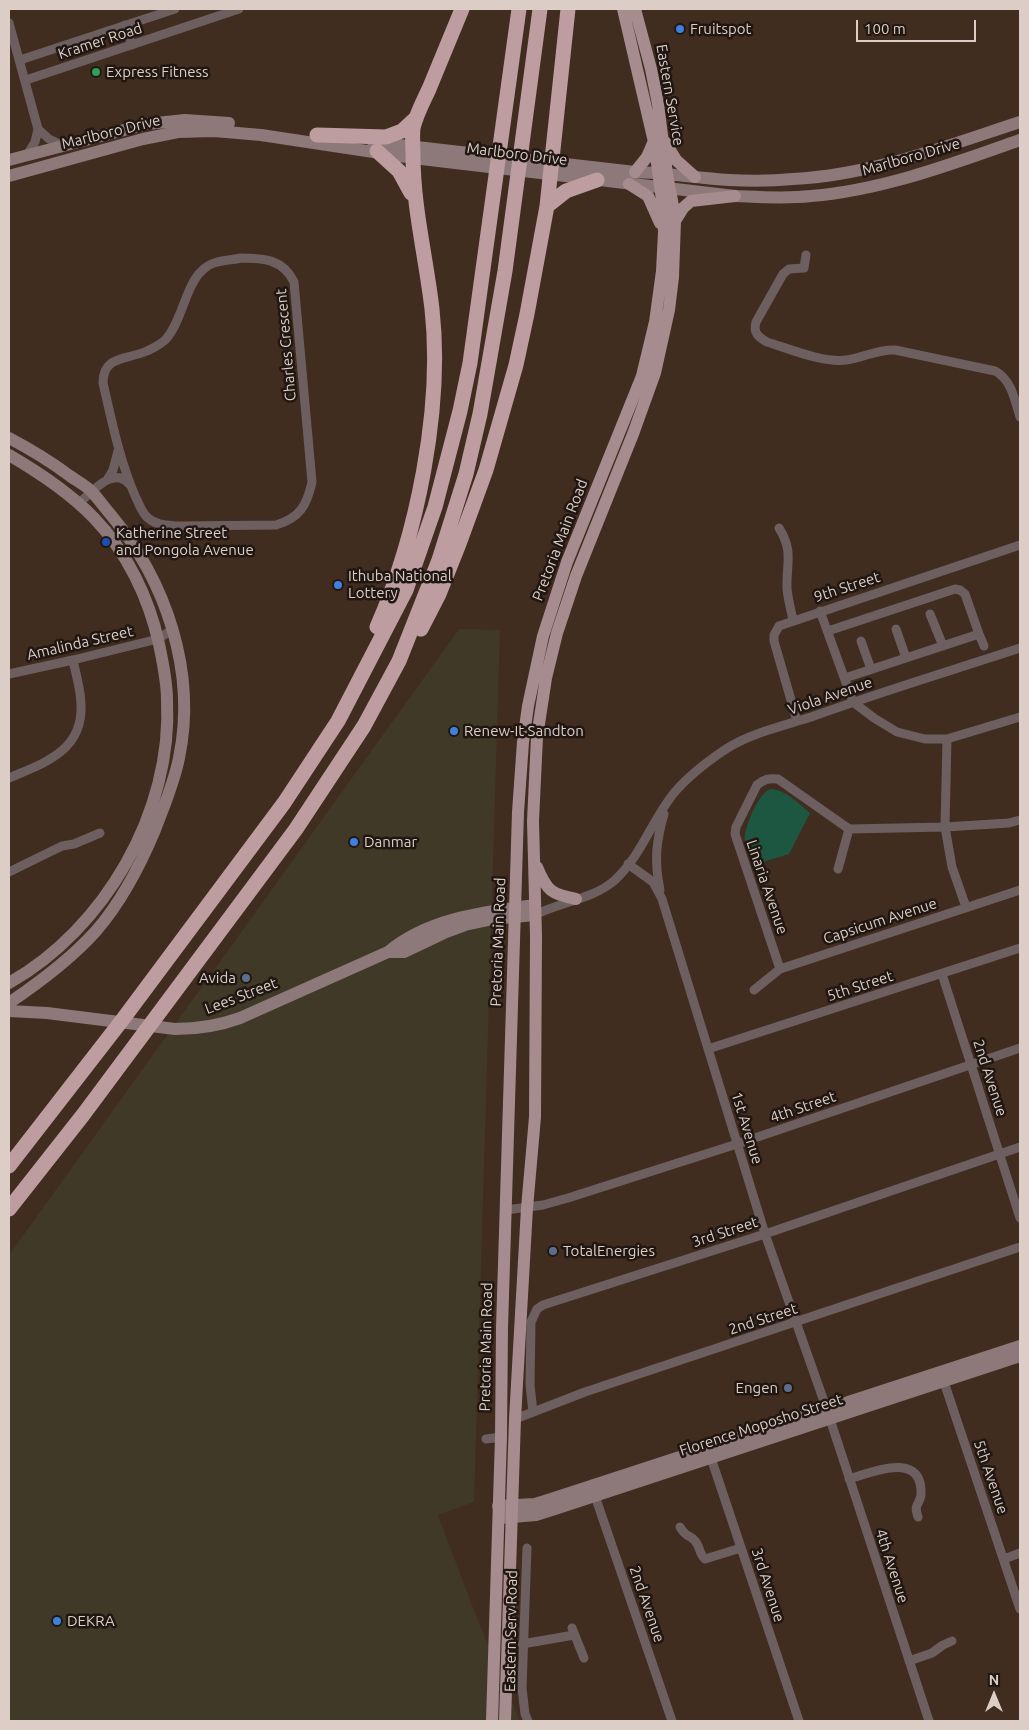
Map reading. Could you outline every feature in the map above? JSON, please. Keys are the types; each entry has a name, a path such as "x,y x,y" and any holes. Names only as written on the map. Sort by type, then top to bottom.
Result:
{"highway":[{"path":"362,676 363,659 396,579 408,537 426,456 435,366 434,337 429,285 415,204 414,127 462,9"},
{"path":"9,1166 123,1019 284,803 338,721 406,590 435,506 460,412 470,363 519,9"},
{"path":"9,1209 83,1115 296,829 364,726 399,661 440,560 466,474 480,414 494,342 540,9"},
{"path":"399,661 413,643 439,594 486,470 516,365 547,206 568,9"},
{"path":"317,135 386,137 402,131 418,115"},
{"path":"377,151 399,171 415,204"},
{"path":"547,206 566,191 597,180"}],"main road":[{"name":"Eastern Service","path":"623,9 658,139"},
{"name":"Eastern Service","path":"635,9 651,69 664,187"},
{"name":"Marlboro Drive","path":"9,160 147,124 186,120 226,123 317,135 413,152 632,178 664,187 735,196 771,198 852,191 950,164 1020,140"},
{"name":"Marlboro Drive","path":"551,168 597,180 632,178 662,173 729,180 794,179 874,167 1020,122"},
{"name":"Marlboro Drive","path":"9,176 143,139 178,132 232,131 377,151 413,152"},
{"path":"664,232 651,200 632,178 658,139 695,177"},
{"name":"Pretoria Main Road","path":"505,1721 515,1419 534,1117 536,1017 533,821 536,748 540,710 550,662 568,597 633,434 655,373 670,310 675,221 664,187"},
{"name":"Pretoria Main Road","path":"492,1721 518,812 523,742 534,673 561,578 642,376 655,322 662,271 664,232 662,200 664,187"},
{"path":"675,221 683,208 692,201 735,196"},
{"path":"9,438 53,464 92,492 137,549 155,583 173,629 185,703 180,756 173,782 134,876 116,905 97,930 53,972 9,1003"},
{"path":"9,455 35,470 78,504 101,526 132,570 151,612 166,675 168,702 166,732 159,778 151,810 116,880 62,945 34,968 9,983"},
{"path":"534,858 542,879 551,891 557,895 576,899"},
{"name":"Lees Street","path":"9,1011 41,1012 174,1029 207,1027 240,1018 388,952 400,942 446,922 474,914 535,910"},
{"name":"Florence Moposho Street","path":"512,1511 536,1515 712,1458 828,1414 1020,1346"},
{"name":"Florence Moposho Street","path":"512,1511 828,1414 944,1382 1020,1356"},
{"path":"498,1512 512,1511"}],"street":[{"name":"Kramer Road","path":"20,60 175,9"},
{"name":"Kramer Road","path":"26,80 239,9"},
{"path":"9,23 38,129 35,142 27,155"},
{"path":"125,25 132,45"},
{"path":"38,129 49,139 62,145"},
{"path":"806,255 804,268 789,270 783,274 756,322 755,328 759,337 767,342 798,352 837,360 856,358 884,350 895,350 1000,373 1011,388 1020,416"},
{"name":"Charles Crescent","path":"241,258 261,258 275,262 289,273 294,282 296,293 312,482 310,494 303,507 295,516 284,523 269,526 167,525 153,522 147,517 141,510 131,486 118,448 103,383 103,374 106,366 116,360 146,351 166,340 183,309 195,280 204,268 215,262 241,258"},
{"name":"Charles Crescent","path":"108,480 114,470 118,448"},
{"path":"78,504 108,480 121,478 126,480 131,486"},
{"path":"779,528 786,539 789,551 787,588 793,620"},
{"name":"9th Street","path":"797,722 774,642 774,635 779,626 1020,545"},
{"path":"828,631 960,590 965,594 984,646"},
{"path":"820,611 853,702 897,732 925,738 947,739 1020,717"},
{"path":"930,614 942,646"},
{"name":"Amalinda Street","path":"9,674 158,639 173,629"},
{"path":"896,629 906,658"},
{"path":"845,678 979,634"},
{"path":"861,641 871,669"},
{"name":"Viola Avenue","path":"535,910 549,908 576,899 609,885 616,880 668,802 682,785 697,770 728,748 765,732 1020,648"},
{"path":"9,778 56,756 75,737 79,726 81,707 73,660"},
{"path":"947,739 945,827 952,867 966,907"},
{"name":"Linaria Avenue","path":"780,969 735,834 736,827 757,785 762,780 771,778 778,779 849,829"},
{"name":"Viola Avenue","path":"662,899 656,854 658,836 668,802"},
{"path":"838,870 849,829 945,827 1009,823 1020,820"},
{"path":"9,872 62,846 74,844 100,833"},
{"name":"1st Avenue","path":"628,864 653,882 662,899 765,1234 828,1414"},
{"name":"Capsicum Avenue","path":"754,990 780,969 1020,890"},
{"name":"5th Street","path":"708,1049 1020,948"},
{"name":"2nd Avenue","path":"942,974 1020,1218"},
{"name":"4th Street","path":"506,1210 527,1208 568,1198 737,1144 1020,1048"},
{"name":"3rd Street","path":"533,1412 530,1385 531,1322 537,1309 550,1302 765,1234 1020,1147"},
{"name":"2nd Street","path":"515,1419 585,1392 1020,1247"},
{"name":"5th Avenue","path":"944,1382 1020,1609"},
{"name":"4th Avenue","path":"828,1414 929,1721"},
{"path":"486,1439 501,1437"},
{"name":"3rd Avenue","path":"712,1458 799,1721"},
{"path":"849,1479 888,1468 902,1468 914,1472 918,1479 921,1495 916,1506 918,1517"},
{"name":"2nd Avenue","path":"595,1496 672,1721"},
{"path":"680,1527 684,1534 696,1541 702,1557 705,1559 742,1548"},
{"name":"Eastern Serv Road","path":"527,1548 522,1644 522,1688 527,1718"},
{"path":"1004,1559 1020,1553"},
{"path":"522,1644 573,1631 584,1658"},
{"path":"909,1661 932,1653 942,1645 952,1641"}],"shaded area":[{"path":"459,629 500,630 474,1502 438,1515 477,1618 520,1721 9,1721 9,1255"}],"green space":[{"path":"770,789 786,794 810,813 789,854 753,865 745,842 746,829 756,805 765,792"}],"place":[{"name":"Fruitspot","path":"680,29"},
{"name":"Express Fitness","path":"96,72"},
{"name":"Katherine Street and Pongola Avenue","path":"106,542"},
{"name":"Ithuba National Lottery","path":"338,585"},
{"name":"Renew-It Sandton","path":"454,731"},
{"name":"Danmar","path":"354,842"},
{"name":"Avida","path":"246,978"},
{"name":"TotalEnergies","path":"553,1251"},
{"name":"Engen","path":"788,1388"},
{"name":"DEKRA","path":"57,1621"}]}
